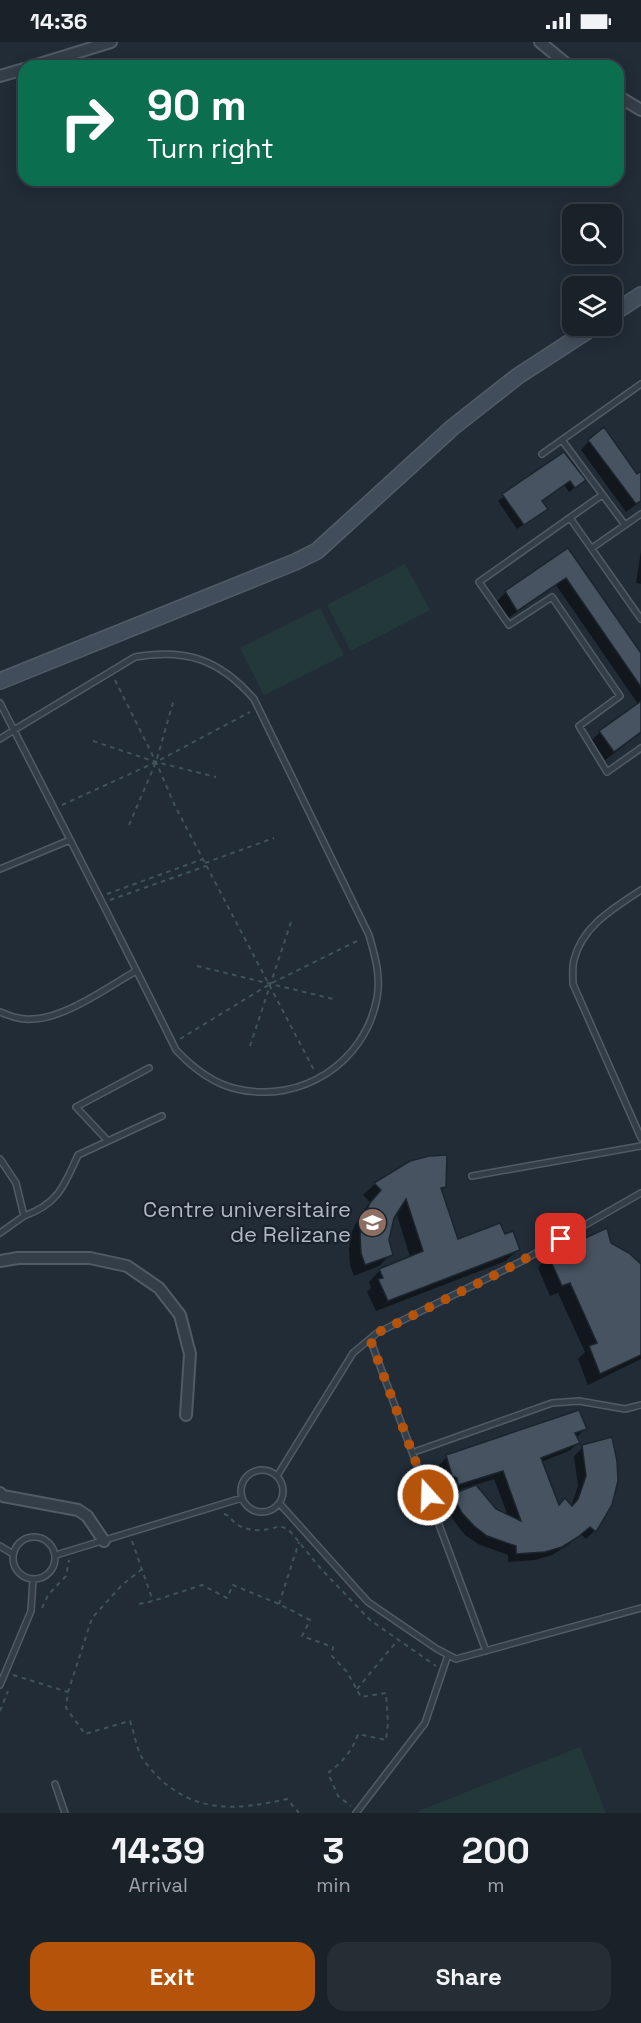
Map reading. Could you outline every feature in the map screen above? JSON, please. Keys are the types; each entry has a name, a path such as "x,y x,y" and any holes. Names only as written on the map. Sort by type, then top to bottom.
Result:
{"street":[{"path":"52,60 111,42"},
{"path":"540,42 562,60"},
{"path":"0,76 18,71"},
{"path":"624,100 641,110"},
{"path":"622,307 641,295"},
{"path":"0,681 295,562 317,551 453,427 518,376 580,336"},
{"path":"0,1261 18,1257 90,1258 128,1266 159,1288 180,1315 190,1354 186,1415"},
{"path":"0,1493 3,1496 78,1510 87,1516 104,1540"}],"lane":[{"path":"542,454 641,384"},
{"path":"562,440 625,525"},
{"path":"602,495 479,582 509,626 552,597 620,696 579,726 607,772 641,748"},
{"path":"592,548 641,514"},
{"path":"570,518 641,619"},
{"path":"0,703 14,730 70,840 136,971 173,1043 182,1057 207,1077 236,1089 267,1093 298,1088 327,1075 351,1054 368,1027 377,997 378,966 369,935 254,699 239,682 222,669 201,659 180,654 157,653 135,657 14,730 0,740"},
{"path":"0,868 70,840"},
{"path":"641,890 592,926 581,942 573,961 573,984 641,1138"},
{"path":"0,1012 15,1018 32,1020 50,1017 136,971"},
{"path":"108,1141 76,1107 149,1068"},
{"path":"0,1233 24,1216 38,1211 62,1190 78,1155 162,1116"},
{"path":"472,1176 641,1146"},
{"path":"0,1159 16,1183 24,1216"},
{"path":"277,1476 353,1353 377,1333 522,1261 641,1193"},
{"path":"370,1339 486,1651"},
{"path":"417,1451 552,1403 579,1401 625,1409 641,1405"},
{"path":"261,1470 277,1476 284,1489 280,1504 268,1512 261,1513 247,1507 242,1498 241,1487 249,1475 261,1470"},
{"path":"56,1555 242,1498"},
{"path":"280,1504 368,1602 456,1659 641,1608"},
{"path":"33,1536 47,1540 56,1555 52,1571 47,1576 33,1580 26,1578 15,1568 13,1554 21,1541 33,1536"},
{"path":"0,1546 13,1554"},
{"path":"0,1685 31,1611 33,1580"},
{"path":"357,1812 425,1723 448,1655"},
{"path":"55,1784 65,1813"}],"path":[{"path":"111,672 156,762 175,806 319,1078"},
{"path":"129,825 156,762 174,699"},
{"path":"54,809 156,762 258,708"},
{"path":"93,741 156,762 216,777"},
{"path":"100,900 274,838"},
{"path":"100,900 205,863"},
{"path":"250,1046 291,922"},
{"path":"173,1043 270,984 369,935"},
{"path":"197,966 333,999"},
{"path":"222,1513 230,1516 235,1523 261,1531 280,1526 289,1530 322,1570 370,1620 443,1671"},
{"path":"130,1533 153,1601"},
{"path":"279,1604 299,1542"},
{"path":"39,1615 48,1595 66,1576 69,1560"},
{"path":"142,1569 122,1586 92,1618 68,1692 66,1708 86,1734 130,1720 141,1757 168,1791 185,1801"},
{"path":"139,1604 202,1585 227,1598 233,1586 279,1604 310,1620 302,1636 333,1647 332,1656 348,1672 361,1697 386,1693 388,1723 386,1740 358,1734 343,1761 328,1773 338,1796 357,1812"},
{"path":"357,1689 397,1641"},
{"path":"5,1673 68,1692"},
{"path":"0,1711 10,1685"},
{"path":"203,1808 220,1810 287,1799 299,1813"}],"green space":[{"path":"405,564 430,610 351,651 327,605"},
{"path":"320,608 344,655 264,695 240,648"},
{"path":"580,1747 606,1813 416,1813 421,1810"}],"building":[{"path":"604,427 637,474 641,471 641,501 636,504 588,440"},
{"path":"564,452 586,480 575,488 570,481 542,501 548,509 524,525 502,494"},
{"path":"568,548 641,653 641,687 566,578 517,611 505,591"},
{"path":"641,701 641,732 614,752 599,731"},
{"path":"447,1155 446,1187 441,1188 458,1239 500,1223 505,1234 513,1231 520,1250 388,1301 378,1279 383,1278 379,1269 423,1251 406,1199 394,1218 389,1240 393,1255 365,1265 361,1253 360,1236 362,1221 370,1203 381,1190 374,1183 410,1161 429,1156"},
{"path":"607,1228 611,1243 629,1253 641,1264 641,1355 600,1374 589,1346 597,1343 570,1283 562,1286 548,1255"},
{"path":"579,1410 587,1429 575,1433 580,1443 541,1458 559,1505 565,1498 572,1506 578,1499 586,1476 582,1445 612,1437 618,1481 612,1505 596,1532 590,1527 562,1547 545,1552 516,1554 516,1546 487,1536 474,1526 462,1513 452,1494 476,1485 496,1509 521,1521 503,1471 458,1485 457,1478 452,1476 446,1455"}],"place":[{"name":"Centre universitaire de Relizane","path":"372,1222"}],"route":[{"path":"428,1495 370,1339 377,1333 503,1271 561,1239"}]}
